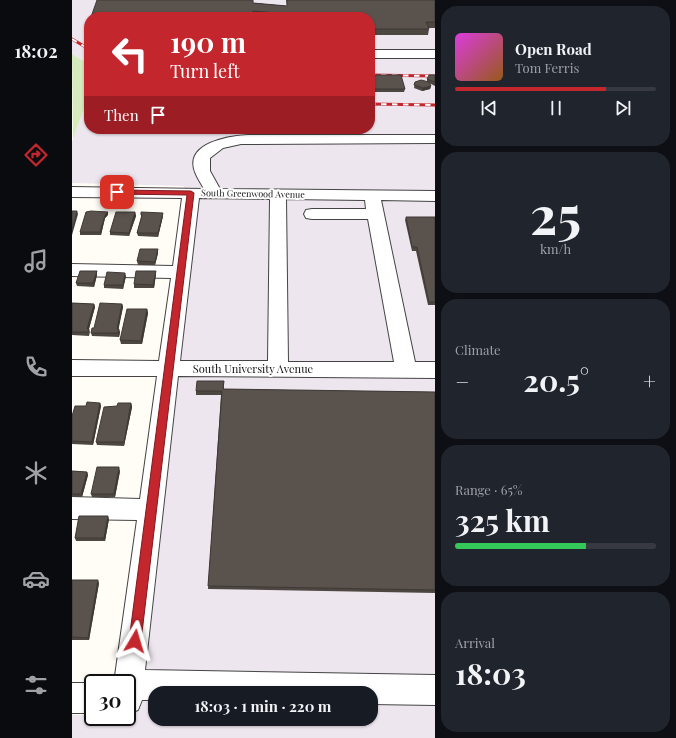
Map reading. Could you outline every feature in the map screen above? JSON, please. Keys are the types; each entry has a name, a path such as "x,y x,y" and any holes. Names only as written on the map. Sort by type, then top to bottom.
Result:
{"street":[{"path":"375,54 435,54"},
{"path":"215,194 202,171 202,158 212,147 230,141 248,139 435,139"},
{"name":"South Greenwood Avenue","path":"72,192 435,196"},
{"path":"130,674 191,193"},
{"path":"278,194 278,370"},
{"path":"372,195 406,370"},
{"path":"312,214 376,214"},
{"path":"72,270 181,272"},
{"name":"South University Avenue","path":"72,368 435,370"},
{"path":"72,508 151,510"},
{"path":"136,694 435,690"},
{"path":"72,698 84,698"}],"shaded area":[{"path":"72,0 435,0 435,738 72,738 72,715 84,715 84,726 136,726 136,674 127,674 184,186 72,183 72,142 84,109 84,134 375,134 375,12 84,12 84,61 72,54"}],"green space":[{"path":"72,54 84,61 84,109 73,139"}],"building":[{"path":"97,0 253,0 253,3 287,6 287,0 435,0 435,22 426,22 429,29 375,29 375,12 93,12"},
{"path":"375,75 401,75 405,89 375,89"},
{"path":"429,75 435,75 435,82 427,79"},
{"path":"421,80 429,82 431,86 423,88 414,85 415,82"},
{"path":"72,211 77,211 72,230"},
{"path":"86,212 108,212 105,215 100,232 80,232"},
{"path":"116,212 135,212 129,233 110,232"},
{"path":"141,212 163,213 158,233 137,233 142,215"},
{"path":"406,217 435,217 435,302 429,302 417,247 412,247"},
{"path":"140,249 158,249 155,262 137,261"},
{"path":"80,271 97,271 93,283 76,283"},
{"path":"136,271 156,271 153,285 134,284"},
{"path":"107,272 125,273 123,285 104,285"},
{"path":"72,303 94,304 87,329 89,329 88,332 72,332"},
{"path":"100,303 122,304 117,329 119,329 118,333 91,333 92,328 94,328"},
{"path":"127,309 147,309 141,341 120,340"},
{"path":"197,381 224,381 223,389 435,392 435,590 208,586 222,391 196,391"},
{"path":"87,402 100,403 92,442 72,441 72,416 75,406 86,406"},
{"path":"118,403 131,403 124,442 96,442 104,407 117,406"},
{"path":"97,467 119,467 114,494 91,494"},
{"path":"72,471 87,472 81,494 72,494"},
{"path":"79,516 108,516 104,538 75,538"},
{"path":"72,580 98,580 88,638 72,637"}],"railway":[{"path":"72,39 84,46"},
{"path":"375,75 435,76"},
{"path":"375,104 435,105"}],"route":[{"path":"117,192 191,193 135,641"}]}
